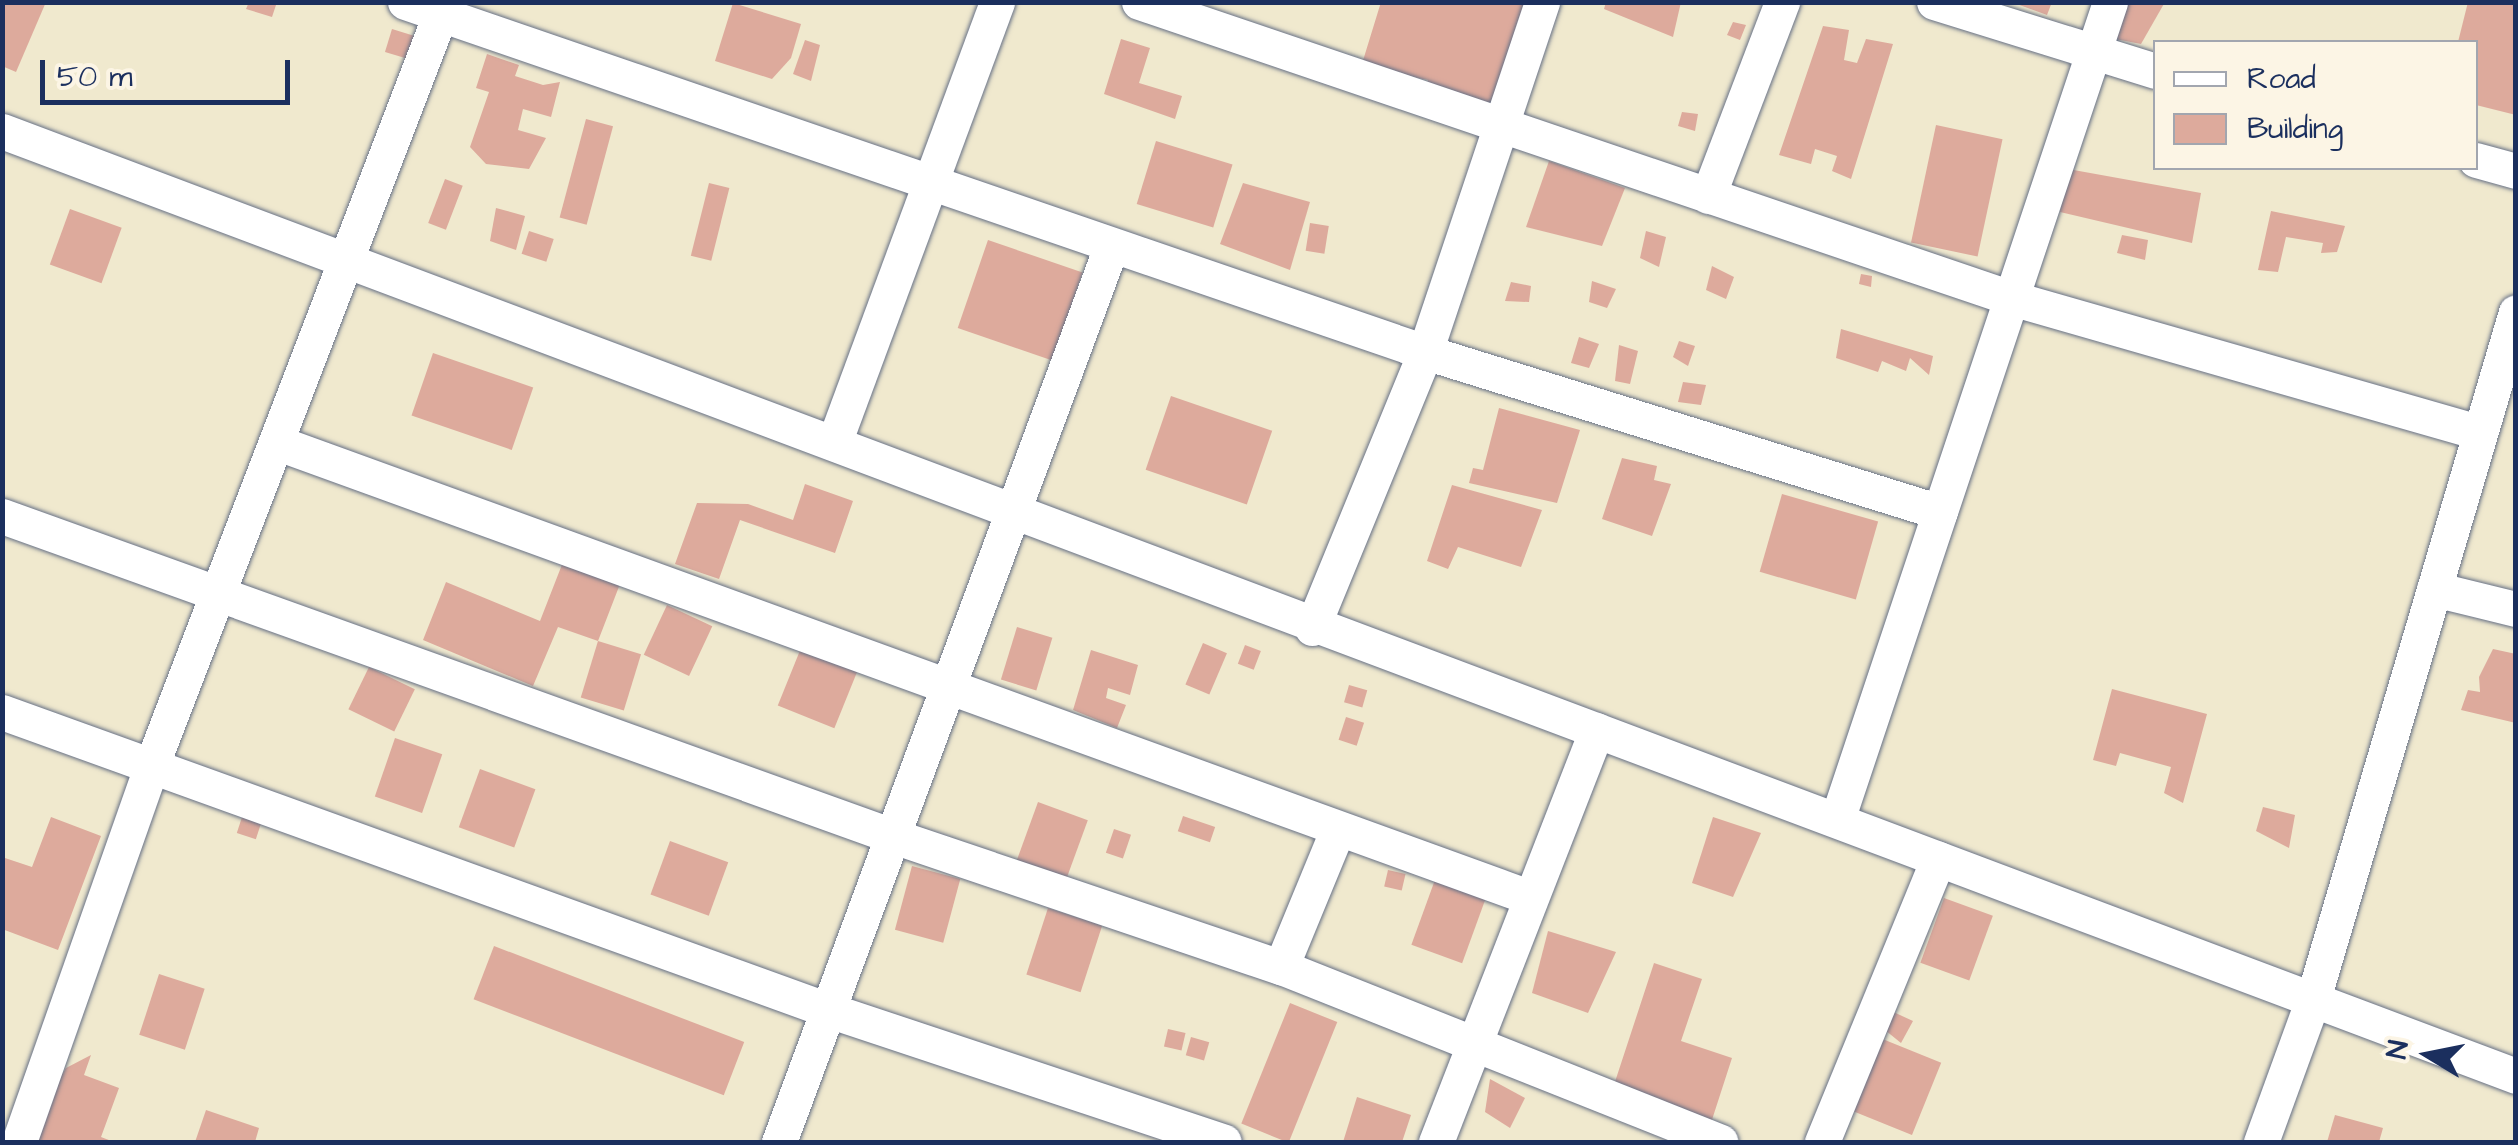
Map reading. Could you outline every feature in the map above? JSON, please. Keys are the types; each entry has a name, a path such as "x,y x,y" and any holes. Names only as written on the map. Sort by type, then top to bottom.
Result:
{"street":[{"path":"405,2 443,8 932,186 1425,352 1940,512"},
{"path":"834,443 997,2"},
{"path":"1139,2 2012,298 2480,432"},
{"path":"1312,628 1425,352 1542,2"},
{"path":"1708,196 1782,2"},
{"path":"1934,2 2153,70"},
{"path":"1836,820 2110,2"},
{"path":"19,1142 152,764 443,8"},
{"path":"2,130 1014,510 1312,628 1597,730 2516,1076"},
{"path":"2478,161 2516,171"},
{"path":"779,1142 944,688 1111,247"},
{"path":"2261,1142 2313,999 2516,312"},
{"path":"278,443 1337,831 1529,897"},
{"path":"2,516 893,836 1282,967 1720,1142"},
{"path":"2434,588 2516,609"},
{"path":"2,712 828,1010 1224,1142"},
{"path":"1436,1142 1597,730"},
{"path":"1282,967 1337,831"},
{"path":"1822,1142 1938,858"}],"building":[{"path":"2,2 46,2 16,72 2,66"},
{"path":"249,2 277,2 272,17 246,9"},
{"path":"1381,2 1529,2 1496,107 1423,97 1428,80 1361,67"},
{"path":"1606,2 1681,2 1673,37 1604,9"},
{"path":"2011,2 2052,2 2047,15"},
{"path":"2122,2 2165,2 2141,44 2110,38"},
{"path":"2468,2 2516,2 2516,115 2478,106 2478,40 2458,40"},
{"path":"733,3 801,24 791,58 772,79 715,61"},
{"path":"1733,22 1746,25 1740,40 1727,35"},
{"path":"1823,26 1849,30 1844,60 1857,63 1866,39 1893,44 1851,179 1832,171 1837,156 1815,149 1811,164 1779,155"},
{"path":"392,29 418,37 411,60 385,52"},
{"path":"1121,39 1150,48 1139,83 1182,96 1175,119 1104,94"},
{"path":"805,40 820,45 811,81 793,74"},
{"path":"487,54 519,65 515,76 543,85 560,82 551,117 523,109 518,130 546,138 529,169 486,164 470,147 489,92 476,88"},
{"path":"1682,112 1698,114 1695,131 1678,126"},
{"path":"586,119 613,126 587,225 560,218"},
{"path":"1936,125 2003,139 1978,257 1911,242"},
{"path":"1156,141 1233,164 1213,228 1137,204"},
{"path":"1549,161 1625,188 1602,246 1526,227"},
{"path":"2068,169 2201,193 2192,243 2060,212"},
{"path":"445,179 463,186 446,230 428,223"},
{"path":"709,183 729,188 711,261 691,256"},
{"path":"1243,183 1310,202 1290,270 1220,244"},
{"path":"496,208 525,216 516,250 490,241"},
{"path":"70,209 122,228 102,283 50,264"},
{"path":"2271,211 2345,226 2337,252 2321,253 2323,243 2286,237 2278,272 2258,270"},
{"path":"1310,223 1329,226 1324,254 1306,251"},
{"path":"529,231 554,239 546,262 522,254"},
{"path":"1646,231 1666,237 1659,267 1640,258"},
{"path":"2122,235 2148,240 2145,260 2117,253"},
{"path":"988,240 1083,273 1052,360 958,328"},
{"path":"1712,266 1734,277 1726,299 1706,290"},
{"path":"1861,274 1872,276 1871,287 1859,284"},
{"path":"1592,281 1616,289 1607,308 1589,302"},
{"path":"1511,282 1531,286 1529,302 1505,301"},
{"path":"1841,329 1933,356 1929,375 1910,358 1906,371 1882,361 1878,372 1836,358"},
{"path":"1579,337 1599,344 1589,368 1571,363"},
{"path":"1679,341 1695,346 1688,366 1673,357"},
{"path":"1619,345 1638,351 1630,384 1615,381"},
{"path":"433,353 533,388 512,450 412,415"},
{"path":"1683,382 1706,385 1701,405 1678,402"},
{"path":"1171,396 1272,431 1247,505 1146,470"},
{"path":"1499,408 1580,430 1557,503 1469,483 1473,468 1483,470"},
{"path":"1622,458 1657,466 1654,480 1671,484 1652,536 1602,519"},
{"path":"805,484 853,501 835,553 740,520 719,579 675,564 697,503 748,504 793,520"},
{"path":"1452,485 1542,510 1521,567 1458,547 1448,569 1427,561"},
{"path":"1782,494 1878,522 1856,599 1760,572"},
{"path":"563,562 620,584 598,641 558,627 533,686 423,640 446,582 540,621"},
{"path":"667,605 712,626 689,676 644,655"},
{"path":"1017,627 1052,638 1036,690 1001,680"},
{"path":"598,641 641,654 624,711 581,697"},
{"path":"1203,643 1227,653 1209,695 1185,684"},
{"path":"1245,645 1261,651 1254,670 1238,664"},
{"path":"801,648 858,671 834,728 778,705"},
{"path":"2493,649 2516,654 2516,723 2461,710 2468,690 2480,692 2479,677"},
{"path":"1091,650 1138,665 1130,695 1108,688 1106,698 1126,705 1117,728 1073,710"},
{"path":"369,667 415,689 394,732 348,709"},
{"path":"1349,685 1367,690 1362,708 1344,702"},
{"path":"2112,689 2207,714 2183,803 2164,793 2171,767 2120,753 2116,766 2093,760"},
{"path":"1346,717 1364,723 1357,746 1339,740"},
{"path":"395,738 442,754 422,813 375,797"},
{"path":"480,769 535,789 514,847 459,827"},
{"path":"1038,802 1088,820 1066,879 1016,861"},
{"path":"2263,807 2295,815 2289,848 2256,831"},
{"path":"243,814 262,820 256,839 237,833"},
{"path":"1183,816 1215,827 1210,842 1178,831"},
{"path":"51,817 101,836 58,950 2,929 2,857 32,867"},
{"path":"1713,817 1761,833 1733,897 1692,883"},
{"path":"1114,829 1131,835 1123,858 1106,853"},
{"path":"670,841 728,862 709,916 651,895"},
{"path":"912,866 960,879 943,943 895,930"},
{"path":"1388,870 1406,874 1402,891 1384,887"},
{"path":"1436,877 1487,895 1462,963 1411,945"},
{"path":"1944,898 1993,916 1969,981 1920,963"},
{"path":"1048,908 1102,926 1081,992 1026,975"},
{"path":"1548,931 1616,952 1588,1013 1532,993"},
{"path":"494,946 744,1042 724,1095 474,999"},
{"path":"1654,963 1702,979 1681,1041 1732,1058 1709,1129 1610,1097"},
{"path":"159,974 205,989 185,1050 139,1035"},
{"path":"1290,1003 1337,1022 1289,1142 1241,1124"},
{"path":"1889,1010 1913,1021 1901,1043 1880,1026"},
{"path":"1168,1029 1186,1033 1181,1051 1164,1047"},
{"path":"1191,1037 1209,1042 1204,1061 1186,1055"},
{"path":"1880,1038 1941,1063 1912,1135 1851,1110"},
{"path":"91,1055 84,1075 119,1088 101,1137 114,1142 33,1142 35,1117 66,1068"},
{"path":"1490,1079 1525,1098 1510,1128 1485,1112"},
{"path":"1357,1097 1411,1115 1402,1142 1343,1142"},
{"path":"206,1110 259,1128 255,1142 195,1142"},
{"path":"2335,1115 2383,1128 2379,1142 2327,1142"}]}
